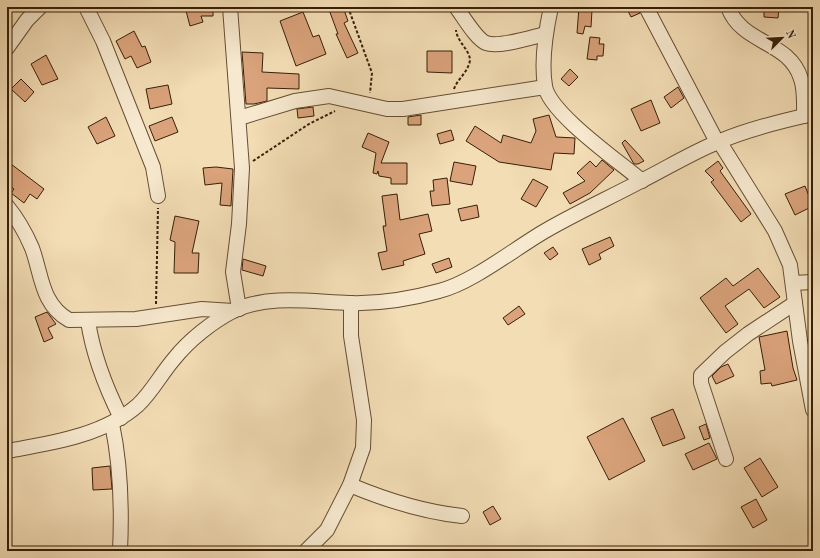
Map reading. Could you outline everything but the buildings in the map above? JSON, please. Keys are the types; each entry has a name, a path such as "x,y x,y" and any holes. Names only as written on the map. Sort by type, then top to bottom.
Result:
{"street":[{"path":"8,44 27,20 40,7"},
{"path":"86,7 102,41 153,167 158,196"},
{"path":"230,7 242,168 239,224 233,272 236,310"},
{"path":"551,7 545,34 545,87 553,102 584,135 619,161 642,181"},
{"path":"646,7 718,142 783,247 790,265 800,341 813,410"},
{"path":"7,206 15,214 32,248 45,293 51,306 60,315 69,320 88,321 136,319 202,309 236,310 278,300 351,303 411,298 442,291 470,277 546,231 718,142 765,126 808,115 801,79 794,66 783,53 742,29 734,20 728,7"},
{"path":"456,8 478,36 486,43 499,44 545,34"},
{"path":"239,118 295,101 329,96 388,109 403,109 545,87"},
{"path":"793,283 813,282"},
{"path":"306,551 327,530 350,485 363,448 364,433 351,336 351,303"},
{"path":"726,459 701,383 702,375 725,352 748,334 795,303"},
{"path":"7,451 70,438 116,421 138,405 175,358 212,325 236,310"},
{"path":"88,321 91,342 98,368 116,421 116,443 122,505 120,551"},
{"path":"350,485 426,511 462,516"}],"path":[{"path":"348,7 372,73 367,105"},
{"path":"452,102 454,88 470,63 467,52 457,37 456,8"},
{"path":"242,168 309,124 352,102"},
{"path":"156,315 158,196"}]}
